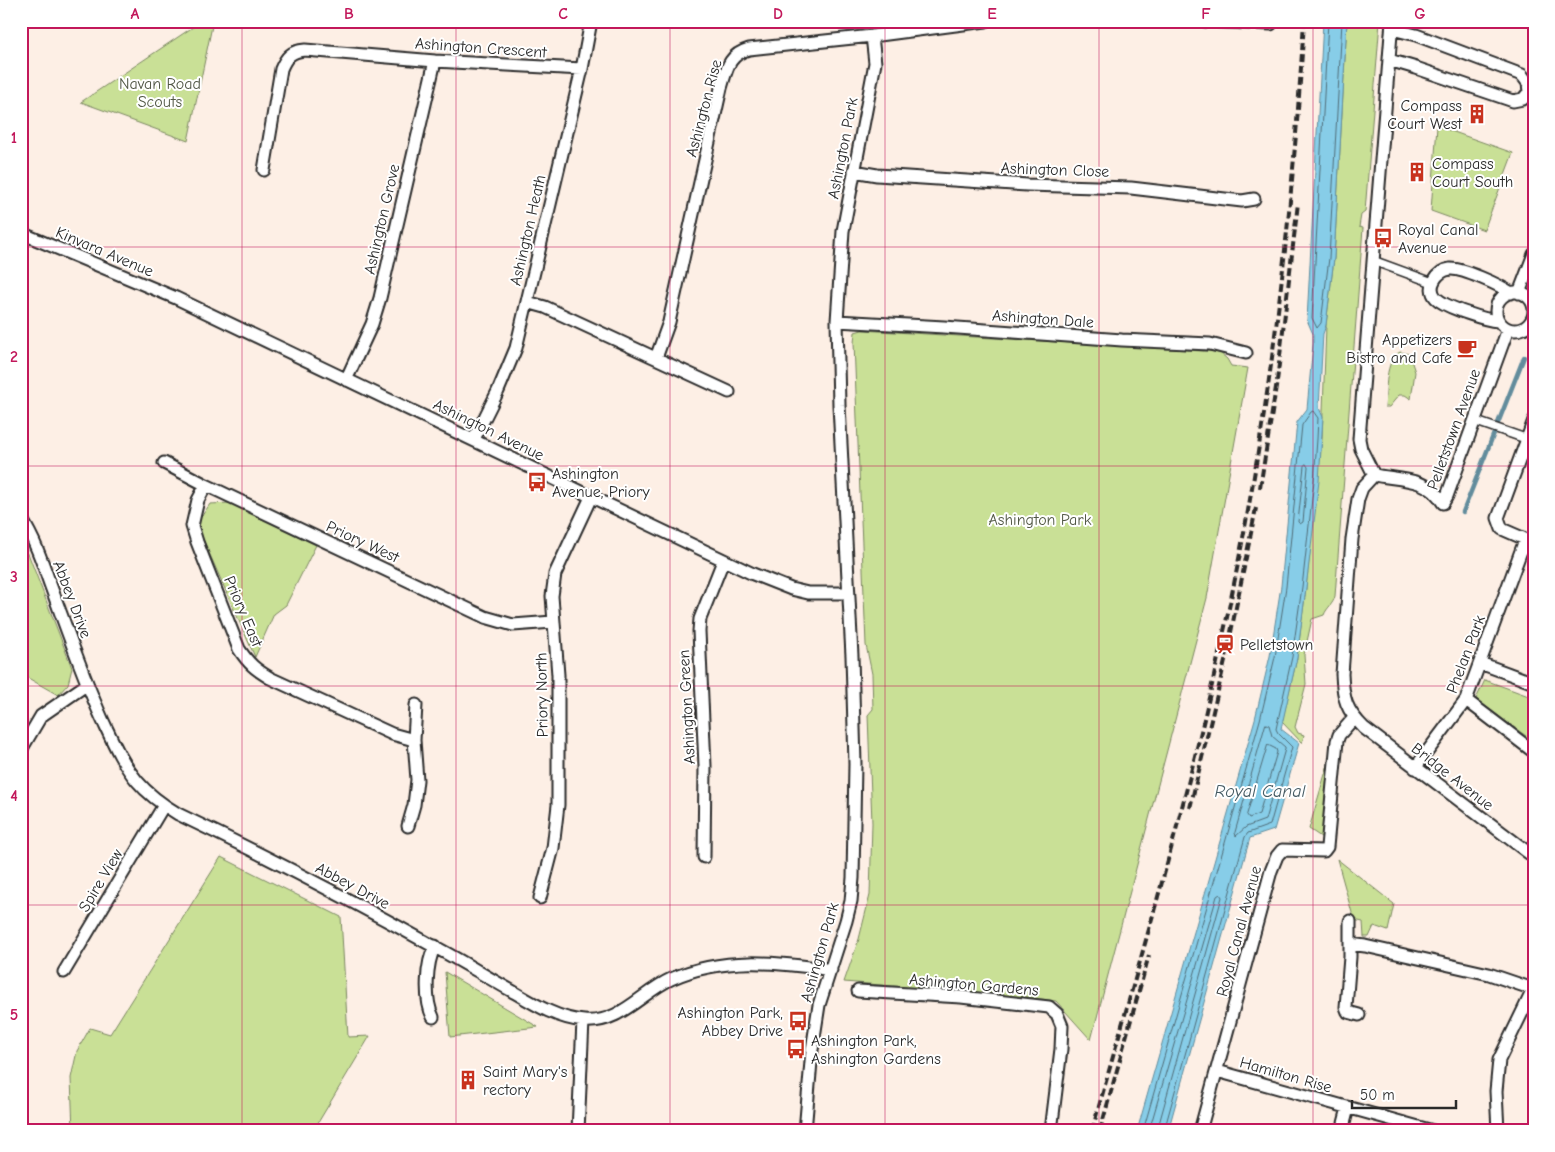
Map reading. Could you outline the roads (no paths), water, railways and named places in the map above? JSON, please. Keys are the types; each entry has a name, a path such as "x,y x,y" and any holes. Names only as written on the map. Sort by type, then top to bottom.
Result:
{"street":[{"name":"Ashington Heath","path":"474,440 516,348 582,69 591,21"},
{"name":"Ashington Rise","path":"656,358 669,322 722,88 731,59 738,52 748,49 872,36 986,21"},
{"path":"1205,21 1271,24"},
{"path":"1354,718 1344,699 1342,674 1352,539 1358,499 1362,488 1374,475 1363,454 1359,439 1374,261 1389,60 1392,25 1522,75 1528,83 1531,93 1523,99 1513,101 1389,60"},
{"name":"Ashington Park","path":"805,1131 812,1050 819,1005 846,921 851,901 853,878 855,764 837,320 843,231 875,62 872,36"},
{"name":"Ashington Crescent","path":"264,170 281,70 284,60 296,50 436,61 582,69"},
{"name":"Ashington Grove","path":"346,380 372,324 380,298 436,61"},
{"name":"Ashington Close","path":"854,171 878,175 1027,185 1132,188 1242,201 1254,199"},
{"name":"Kinvara Avenue","path":"21,233 176,298"},
{"path":"1515,293 1534,254"},
{"path":"1374,261 1434,283"},
{"path":"1452,269 1489,280 1530,300 1533,315 1530,323 1520,330 1508,329 1498,321 1477,317 1441,302 1435,297 1432,290 1434,283 1440,272 1452,269"},
{"path":"1498,321 1496,315 1497,304 1505,295 1515,293"},
{"name":"Ashington Avenue","path":"176,298 723,561 791,589 808,593 848,593"},
{"path":"527,302 545,307 729,392"},
{"name":"Ashington Dale","path":"837,320 944,326 1122,340 1210,344 1246,353"},
{"name":"Pelletstown Avenue","path":"1374,475 1429,486 1443,503 1448,496 1508,329"},
{"path":"1529,542 1507,532 1500,524 1498,518 1534,420"},
{"path":"1474,421 1527,439"},
{"name":"Priory West","path":"164,463 206,485 485,617 513,625 553,622"},
{"name":"Priory East","path":"206,485 198,500 192,526 239,649 248,663 270,678 392,734 414,740"},
{"name":"Priory North","path":"540,898 553,848 558,805 558,675 552,596 555,574 591,497"},
{"name":"Abbey Drive","path":"21,518 28,528 44,568 86,685 126,766 138,782 164,806 178,814 435,946 545,1010 568,1018 583,1021 606,1018 629,1008 670,980 708,967 749,962 797,965 831,970"},
{"name":"Phelan Park","path":"1415,768 1466,700 1529,542"},
{"name":"Ashington Green","path":"704,857 705,766 699,631 702,612 723,561"},
{"path":"1480,663 1534,682"},
{"path":"21,750 41,716 86,685"},
{"path":"1466,700 1534,752"},
{"path":"408,826 414,805 417,780 414,740 416,705"},
{"name":"Bridge Avenue","path":"1354,718 1415,768 1534,857"},
{"name":"Royal Canal Avenue","path":"1200,1131 1271,871 1277,856 1282,850 1324,851 1327,847 1337,741 1339,735 1354,718"},
{"name":"Spire View","path":"64,972 164,806"},
{"path":"1350,920 1346,1007 1348,1012 1359,1015"},
{"path":"1350,944 1489,974 1534,989 1499,1060 1496,1091 1498,1131"},
{"path":"433,1017 429,1006 428,969 430,956 435,946"},
{"name":"Ashington Gardens","path":"858,991 961,997 1049,1007 1057,1014 1062,1026 1051,1131"},
{"path":"578,1131 583,1021"},
{"name":"Hamilton Rise","path":"1217,1071 1433,1131"},
{"path":"1342,1131 1348,1108"}],"water":[{"name":"Royal Canal","path":"1323,21 1347,21 1334,258 1326,325 1323,334 1319,408 1323,417 1319,481 1297,658 1281,729 1299,743 1274,830 1250,838 1168,1131 1137,1131 1255,719 1270,656 1281,586 1297,422 1307,409 1313,344 1313,334 1307,320"}],"waterway":[{"path":"1463,512 1524,357"}],"railway":[{"path":"1092,1131 1190,777 1235,579 1263,421 1284,262 1299,101 1304,21"},
{"path":"1260,488 1277,381 1298,203"},
{"path":"1190,808 1226,657 1256,508"},
{"path":"1100,1131 1149,955"}],"place":[{"name":"Compass Court West","path":"1477,114"},
{"name":"Compass Court South","path":"1417,172"},
{"name":"Royal Canal Avenue","path":"1383,238"},
{"name":"Appetizers Bistro and Cafe","path":"1467,348"},
{"name":"Ashington Avenue, Priory","path":"537,482"},
{"name":"Pelletstown","path":"1225,644"},
{"name":"Ashington Park, Abbey Drive","path":"798,1021"},
{"name":"Ashington Park, Ashington Gardens","path":"796,1049"},
{"name":"Saint Mary's rectory","path":"468,1080"}],"park label":[{"name":"Navan Road Scouts","path":"160,92"}]}
